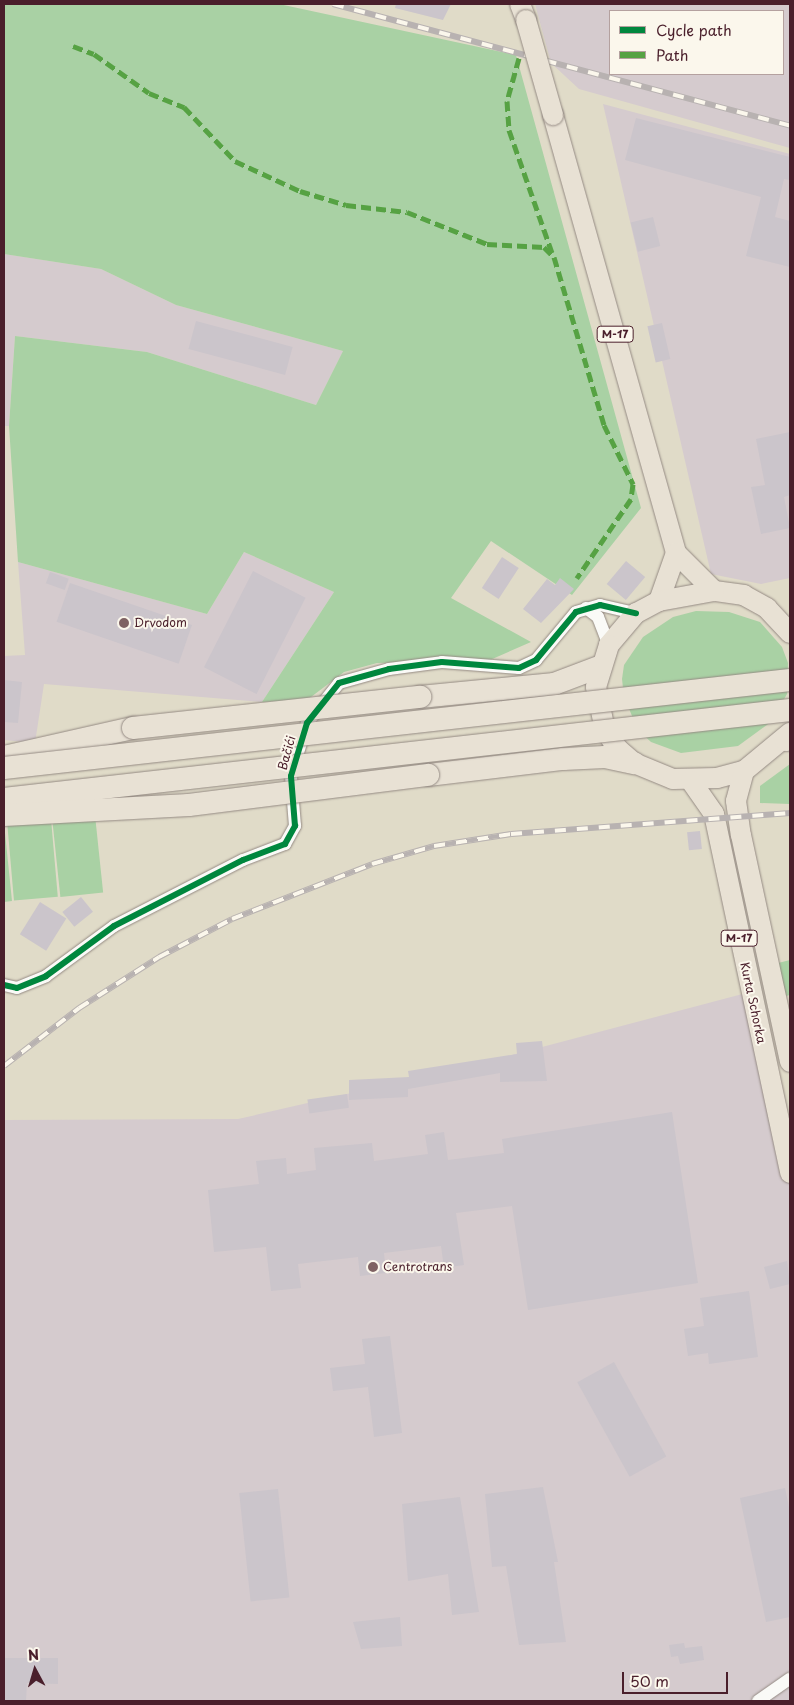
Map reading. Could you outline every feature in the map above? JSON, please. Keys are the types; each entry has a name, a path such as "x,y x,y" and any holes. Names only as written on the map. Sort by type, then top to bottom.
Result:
{"highway":[{"path":"4,757 132,728 554,684 599,667"},
{"path":"4,768 790,680"},
{"path":"4,799 790,710"},
{"path":"4,815 189,805 563,759 605,757 634,764"}],"main road":[{"name":"M-17","path":"523,12 676,553 714,591"},
{"path":"659,601 676,553"},
{"path":"789,738 744,770 692,781 652,773 634,764 605,730 596,687 599,667 608,644 636,613 659,601 714,591 758,602 790,632"},
{"name":"Kurta Schorka","path":"744,770 736,800 741,835 790,1062"},
{"name":"Kurta Schorka","path":"692,781 714,814 790,1173"}],"street":[{"name":"Bačići","path":"4,985 17,988 46,976 114,926 243,860 284,844 295,826 291,776 307,723 340,682 389,668 442,662 519,668 536,660 564,621 586,608 600,605 636,613"},
{"path":"586,608 598,617 608,644"},
{"path":"758,1701 790,1680"}],"shaded area":[{"path":"535,4 790,4 790,148 579,89 551,63"},
{"path":"603,104 790,154 790,578 761,584 711,574"},
{"path":"4,254 101,269 176,305 343,351 316,405 147,352 15,336 9,426 4,426"},
{"path":"244,552 334,592 262,702 44,684 35,743 4,740 4,656 25,655 18,562 207,614"},
{"path":"750,992 790,1174 790,1701 4,1701 4,1120 238,1119 478,1064"}],"green space":[{"path":"4,4 279,4 516,55 641,508 572,595 491,541 451,598 531,642 490,660 377,663 344,672 307,700 262,702 334,592 244,552 207,614 18,562 9,426 15,336 147,352 316,405 343,351 176,305 101,269 4,254"},
{"path":"696,611 729,612 760,622 782,647 788,663 787,694 771,722 738,746 681,753 651,742 638,730 624,697 622,679 624,665 643,637 673,617"},
{"path":"790,764 790,804 760,803 760,786"},
{"path":"95,815 103,893 60,897 52,819"},
{"path":"51,819 58,897 14,901 7,823"},
{"path":"4,823 12,901 4,902"},
{"path":"790,960 790,995 786,996 778,963"}],"building":[{"path":"396,4 451,4 443,20 395,8"},
{"path":"636,118 790,157 790,180 784,179 775,217 790,221 790,267 746,256 761,197 625,160"},
{"path":"653,217 660,246 638,252 631,223"},
{"path":"196,321 293,347 285,375 188,349"},
{"path":"662,323 670,359 656,362 647,326"},
{"path":"790,432 790,495 784,497 790,528 761,534 751,487 765,485 756,439"},
{"path":"502,557 519,568 499,599 482,588"},
{"path":"626,561 645,577 626,600 607,584"},
{"path":"253,571 306,598 257,694 204,667"},
{"path":"50,572 69,579 65,590 46,583"},
{"path":"560,578 574,589 541,623 523,609 547,579 555,585"},
{"name":"Drvodom","path":"70,583 192,625 179,664 57,622"},
{"path":"4,680 22,682 18,723 4,722"},
{"path":"700,831 702,849 689,850 687,832"},
{"path":"81,897 93,912 74,927 62,912"},
{"path":"40,902 66,918 46,951 20,934"},
{"path":"542,1041 547,1081 500,1082 500,1073 408,1089 408,1097 349,1100 349,1080 409,1077 408,1071 517,1054 516,1043"},
{"path":"347,1094 349,1108 309,1113 307,1100"},
{"path":"672,1112 698,1283 528,1310 512,1206 456,1213 464,1265 444,1268 441,1246 384,1253 386,1273 360,1276 358,1257 298,1264 301,1288 271,1291 266,1247 214,1252 208,1190 259,1184 256,1161 286,1158 287,1174 316,1170 314,1148 372,1143 374,1161 428,1154 425,1135 444,1132 448,1160 504,1153 502,1139"},
{"path":"787,1261 790,1284 770,1289 764,1267"},
{"path":"749,1291 758,1357 709,1364 708,1353 688,1356 684,1329 704,1326 700,1298"},
{"path":"390,1336 402,1433 374,1437 368,1387 333,1391 330,1368 365,1364 362,1339"},
{"path":"614,1362 666,1456 630,1477 577,1382"},
{"path":"543,1487 558,1562 554,1562 566,1642 519,1645 506,1566 492,1567 485,1494"},
{"path":"785,1488 790,1512 790,1617 766,1622 740,1498"},
{"path":"278,1489 289,1597 251,1601 239,1493"},
{"path":"460,1497 479,1612 452,1615 448,1574 408,1581 402,1504"},
{"path":"400,1617 402,1646 361,1649 353,1622"},
{"path":"684,1643 685,1648 702,1646 704,1660 680,1664 678,1656 671,1657 669,1645"},
{"path":"4,1658 58,1658 58,1684 27,1683 26,1701 4,1701"}],"railway":[{"path":"333,4 790,126"},
{"path":"4,1066 79,1008 159,957 232,919 372,864 434,846 511,834 790,813"}],"marked path":[{"path":"73,46 94,54 149,93 184,107 235,161 300,191 346,205 407,212 487,244 544,247 554,257 604,425 633,484 631,499 577,578"},
{"path":"519,58 507,101 509,130 552,253"}],"cycle path":[{"path":"4,985 17,988 46,976 114,926 243,860 285,844 295,826 291,776 307,723 339,683 389,669 442,662 519,668 536,660 576,612 600,605 636,613"}],"place":[{"name":"Drvodom","path":"124,623"},
{"name":"Centrotrans","path":"373,1267"}]}
